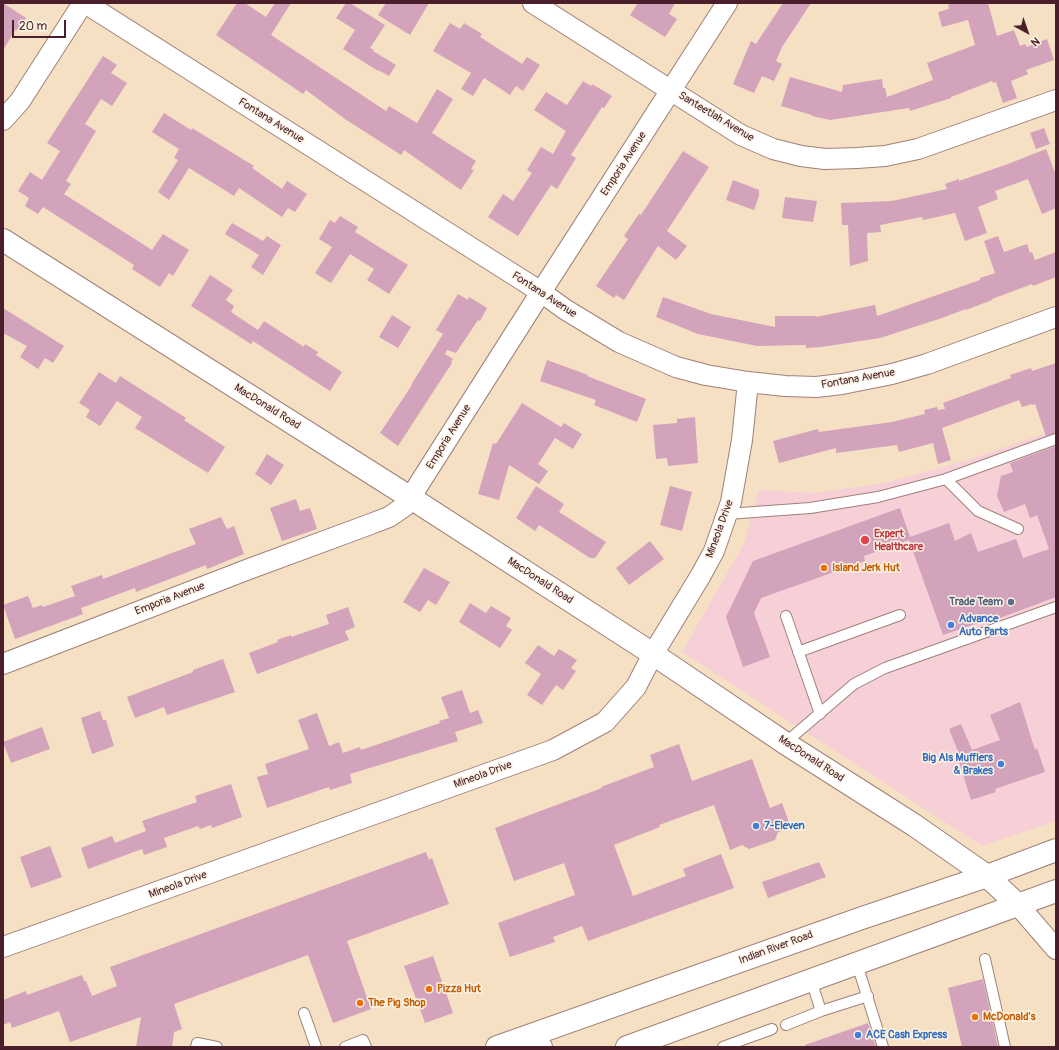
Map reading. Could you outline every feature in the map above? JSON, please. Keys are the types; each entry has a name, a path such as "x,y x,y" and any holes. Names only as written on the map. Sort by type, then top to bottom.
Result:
{"street":[{"path":"3,120 20,101 84,3"},
{"name":"Fontana Avenue","path":"84,3 541,292 566,310 626,346 676,367 706,375 748,382 786,386 816,387 842,384 892,374 928,364 1056,317"},
{"name":"Santeetlah Avenue","path":"533,3 741,135 773,149 801,156 825,159 885,156 918,149 1056,100"},
{"name":"Emporia Avenue","path":"3,664 249,569 389,517 405,506 727,3"},
{"name":"MacDonald Road","path":"3,240 411,498 653,654 785,743 914,825 987,876 1018,905 1056,949"},
{"name":"Mineola Drive","path":"3,948 553,750 605,722 636,688 653,654 714,552 730,502 742,440 748,382"},
{"name":"Indian River Road","path":"497,1047 537,1043 862,918 987,876 1056,850"},
{"path":"636,1045 1056,891"}],"lane":[{"path":"727,514 817,507 878,497 946,479 1056,439"},
{"path":"946,479 978,511 1018,529"},
{"path":"785,743 854,684 885,668 1056,607"},
{"path":"798,652 900,615"},
{"path":"786,616 820,714"},
{"path":"985,959 1005,1047"},
{"path":"857,964 884,1047"},
{"path":"811,980 821,1011"},
{"path":"786,1025 821,1011 868,996"},
{"path":"304,1013 316,1047"},
{"path":"723,1047 772,1029"},
{"path":"345,1047 363,1040 366,1047"},
{"path":"196,1047 197,1043 216,1047"}],"shaded area":[{"path":"1056,430 1056,821 982,846 682,652 744,544 759,490 814,493 885,483 961,462"}],"building":[{"path":"3,3 26,18 18,30 16,29 3,50"},
{"path":"237,3 245,3 266,17 275,3 291,3 271,35 386,111 389,106 417,123 437,89 453,99 432,133 476,161 471,169 474,170 461,190 404,150 401,155 345,119 306,90 303,94 216,35"},
{"path":"346,3 350,3 385,25 370,48 396,65 389,76 378,71 343,49 355,30 336,18"},
{"path":"386,3 429,3 410,35 378,15"},
{"path":"638,3 675,3 669,14 677,19 665,37 630,15"},
{"path":"783,3 811,3 782,47 776,61 782,64 774,81 762,76 754,93 733,84 751,41 756,44"},
{"path":"948,3 988,3 997,36 1014,30 1020,46 1025,44 1027,47 1047,39 1054,60 1026,70 1028,74 1011,81 1017,98 1003,103 996,82 993,83 992,81 951,98 910,111 909,108 830,120 781,106 790,77 842,92 843,85 882,79 883,88 885,88 887,97 933,80 927,63 975,45 968,20 942,27 938,12 949,9"},
{"path":"450,23 460,29 464,23 482,34 480,37 522,64 527,57 540,65 523,91 516,86 510,95 484,78 473,96 461,89 471,73 433,51"},
{"path":"103,56 117,65 111,73 127,83 112,106 101,99 85,124 96,131 66,181 71,184 64,194 152,250 163,234 189,250 173,276 169,273 160,287 132,269 134,265 43,207 38,214 25,206 29,198 18,191 30,172 42,180 60,151 47,143"},
{"path":"583,81 591,86 592,84 612,96 604,108 602,107 571,155 576,158 557,189 551,185 518,236 488,217 503,194 513,201 532,173 527,170 541,147 553,154 566,131 534,110 546,92 567,105"},
{"path":"164,113 191,130 192,128 254,166 252,168 282,189 287,181 307,194 295,212 288,208 282,217 239,188 234,196 189,168 169,200 158,192 178,160 174,158 179,149 152,132"},
{"path":"1044,128 1050,144 1036,149 1030,133"},
{"path":"1046,149 1056,175 1056,208 1042,214 1028,179 995,191 998,199 978,207 987,233 965,241 955,213 923,220 922,217 880,225 881,232 867,233 868,261 850,266 848,225 842,225 841,203 892,201 947,189 945,184 959,179 959,181"},
{"path":"683,151 709,167 667,231 687,246 676,260 658,246 624,300 616,295 614,298 596,286 628,239 624,236 639,214 641,215"},
{"path":"733,180 759,190 759,196 754,210 726,200"},
{"path":"785,197 817,201 813,222 782,218"},
{"path":"340,216 358,227 355,232 408,265 389,294 367,280 374,269 350,254 331,283 315,273 332,247 319,239 330,220 335,223"},
{"path":"232,223 263,241 267,236 281,245 263,275 251,267 259,255 225,234"},
{"path":"998,236 1004,252 1027,244 1030,253 1032,252 1035,260 1056,252 1056,277 1033,286 1032,284 966,310 880,338 806,348 806,345 757,346 698,334 656,317 663,297 711,314 775,327 775,316 816,317 875,305 877,316 980,280 980,278 995,273 984,241"},
{"path":"210,275 233,290 226,300 234,306 231,312 258,330 264,321 304,347 305,344 318,352 316,355 342,372 330,391 253,341 251,344 191,306"},
{"path":"458,294 468,300 469,297 487,308 480,321 478,320 456,353 447,350 445,354 453,359 451,362 452,363 398,446 380,433 412,385 443,334 436,330"},
{"path":"3,308 64,346 53,363 45,358 38,369 20,357 27,346 3,333"},
{"path":"392,315 411,327 398,348 379,337"},
{"path":"547,360 646,399 637,422 594,405 596,400 540,381"},
{"path":"1056,363 1056,433 1046,436 1035,404 1022,407 1019,400 942,428 951,460 938,464 933,443 899,452 897,445 836,453 836,448 779,463 773,441 818,429 819,432 892,422 925,414 924,410 937,407 938,410 945,409 943,403 1011,378 1010,375 1031,368 1032,371"},
{"path":"99,372 116,383 120,376 186,418 184,420 225,447 208,473 135,428 142,417 117,401 100,426 86,417 90,410 79,403"},
{"path":"522,403 561,427 564,423 582,434 573,449 555,438 538,464 548,471 539,484 509,465 499,500 478,494 493,443 496,444"},
{"path":"695,417 698,463 668,466 667,458 656,459 653,425 677,423 677,419"},
{"path":"1056,446 1056,597 1000,618 999,616 943,635 909,540 864,556 865,561 761,598 754,613 770,657 743,667 726,617 753,561 900,508 910,537 949,523 955,541 971,533 978,552 1016,539 1023,558 1049,549 1037,515 1030,518 1025,504 1004,512 997,496 1001,476 1013,472 1010,463"},
{"path":"267,454 284,465 271,485 255,474"},
{"path":"536,486 564,504 559,512 606,542 595,558 590,558 539,525 535,531 516,518"},
{"path":"670,486 692,492 682,531 660,525"},
{"path":"296,499 300,511 310,508 317,529 282,541 270,508"},
{"path":"221,517 227,529 234,526 244,554 207,569 206,565 136,592 135,588 81,608 83,614 15,639 3,605 28,596 33,608 42,605 43,607 75,596 71,586 102,575 103,579 196,544 189,529"},
{"path":"650,541 664,559 629,585 616,568"},
{"path":"424,568 450,582 436,605 428,600 420,612 403,602"},
{"path":"470,603 486,613 491,606 511,618 506,626 512,630 500,648 459,622"},
{"path":"348,607 355,627 345,631 349,640 257,674 249,653 278,642 277,640 291,635 291,637 329,624 326,615"},
{"path":"538,645 554,656 559,649 577,660 571,668 576,671 563,690 556,685 542,705 527,695 541,674 525,663"},
{"path":"223,659 235,692 167,715 164,707 135,718 127,697"},
{"path":"462,690 470,713 478,710 483,723 455,732 458,741 350,774 352,783 330,790 329,787 267,808 257,777 268,774 265,764 309,749 298,720 317,713 329,746 339,742 343,753 360,747 361,750 440,723 439,721 449,718 441,697"},
{"name":"Big Als Mufflers & Brakes","path":"1020,702 1035,750 1037,748 1045,772 995,789 996,792 971,800 957,755 959,754 949,729 961,724 972,750 1000,740 990,715"},
{"path":"100,711 103,720 106,720 114,746 92,754 81,718"},
{"path":"42,727 50,749 11,763 3,742"},
{"path":"679,744 692,781 752,759 770,808 782,803 791,828 778,832 775,840 749,849 742,845 730,850 714,805 659,825 660,827 614,845 633,896 686,876 683,869 721,854 734,888 588,941 582,926 553,937 555,942 510,957 498,923 575,895 564,863 514,881 495,828 654,767 650,755"},
{"path":"231,784 242,817 212,828 211,825 200,829 198,826 164,838 167,847 144,855 142,849 88,869 81,848 112,836 115,843 146,831 142,821 197,802 195,796"},
{"path":"50,846 62,877 31,888 20,857"},
{"path":"426,852 429,860 432,858 449,904 347,941 371,1009 333,1023 308,955 174,1004 182,1029 174,1032 172,1047 136,1047 141,1017 70,1042 59,1011 12,1028 10,1022 3,1025 3,1000 26,991 27,995 82,975 92,996 117,986 110,967"},
{"name":"7-Eleven","path":"819,862 826,877 768,898 762,882"},
{"name":"Pizza Hut","path":"433,956 453,1013 425,1023 404,966"},
{"name":"McDonald's","path":"983,979 998,1047 962,1047 948,988"},
{"path":"868,1023 876,1047 805,1047 805,1045"}],"place":[{"name":"Expert Healthcare","path":"865,540"},
{"name":"Island Jerk Hut","path":"824,568"},
{"name":"Trade Team","path":"1011,602"},
{"name":"Advance Auto Parts","path":"951,625"},
{"name":"Big Als Mufflers & Brakes","path":"1001,764"},
{"name":"7-Eleven","path":"756,826"},
{"name":"Pizza Hut","path":"429,989"},
{"name":"The Pig Shop","path":"360,1003"},
{"name":"McDonald's","path":"975,1017"},
{"name":"ACE Cash Express","path":"858,1035"}]}
